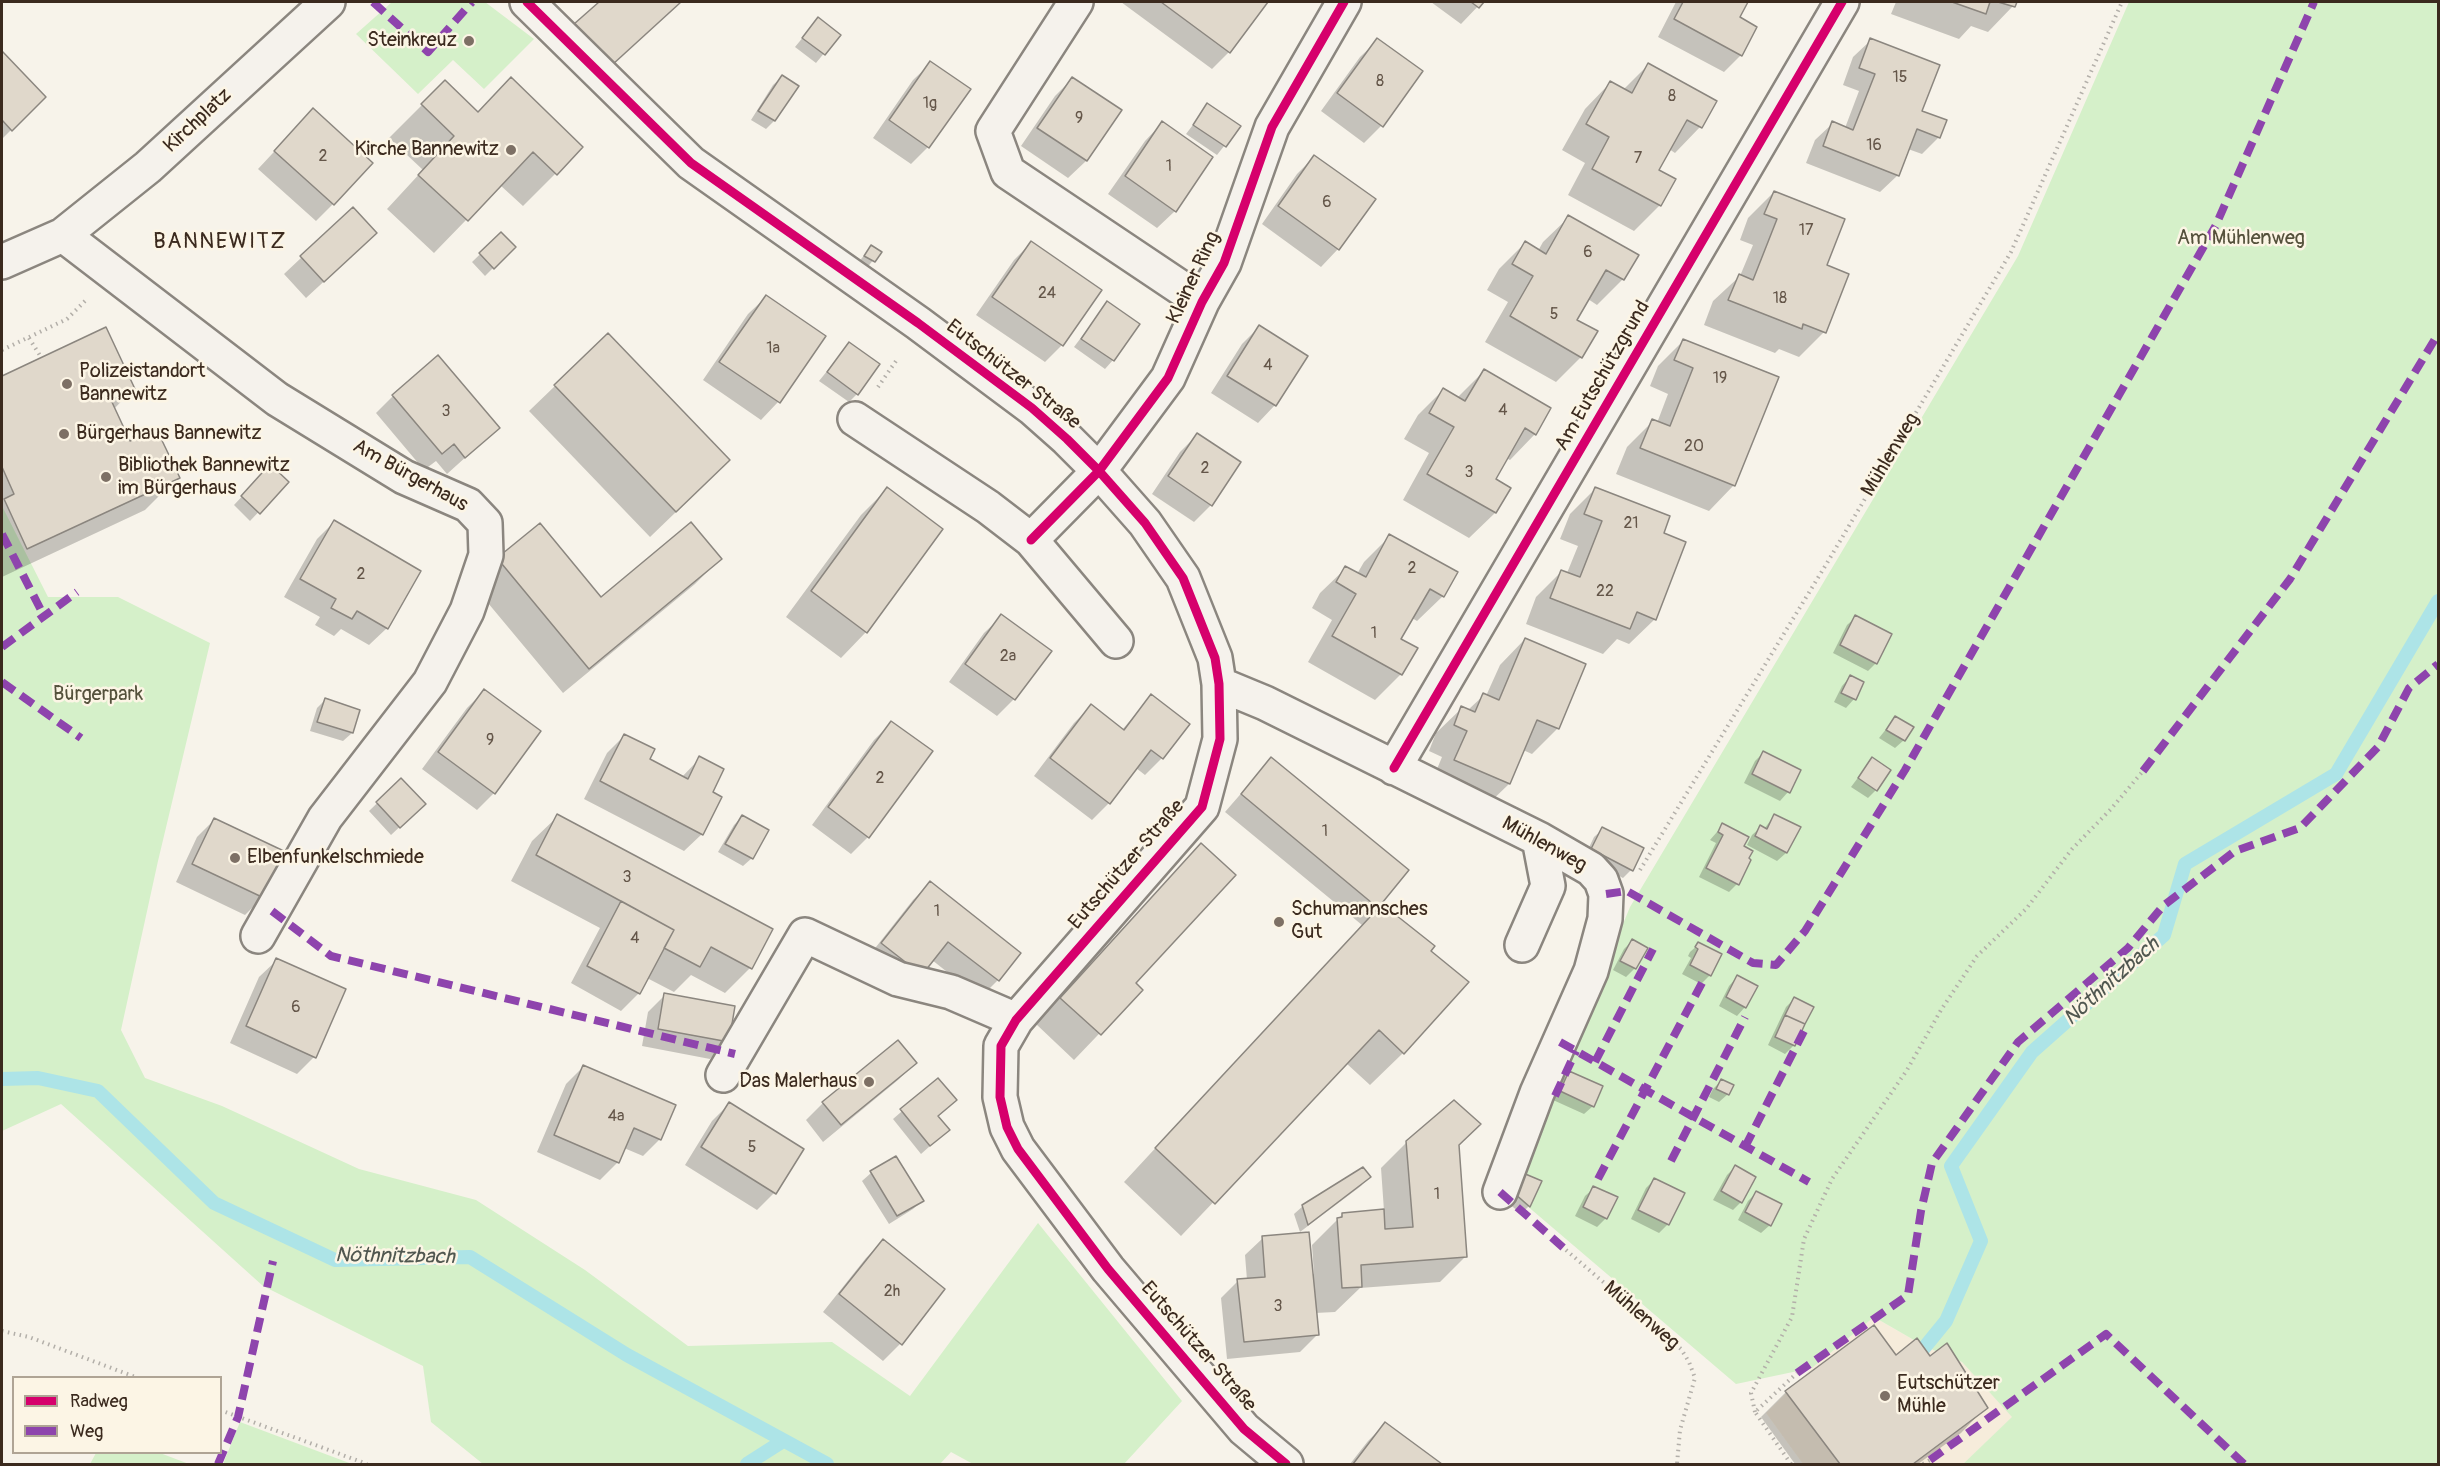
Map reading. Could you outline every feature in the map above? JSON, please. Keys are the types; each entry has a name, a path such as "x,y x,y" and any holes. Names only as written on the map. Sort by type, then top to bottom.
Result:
{"street":[{"name":"Kirchplatz","path":"2,262 63,235 148,167 328,2"},
{"name":"Eutschützer Straße","path":"527,2 691,163 918,323 1022,401 1067,439 1145,523 1183,578 1215,658 1219,684 1220,739 1212,815 1016,1020 1001,1046 1000,1097 1007,1127 1018,1149 1115,1278 1244,1429 1286,1464"},
{"name":"Kleiner Ring","path":"1076,2 993,131 1008,172 1202,302"},
{"name":"Kleiner Ring","path":"1031,540 1099,471 1168,378 1202,302 1224,263 1272,128 1344,2"},
{"name":"Am Eutschützgrund","path":"1394,768 1842,2"},
{"name":"Am Bürgerhaus","path":"63,235 278,399 404,477 468,505 485,523 486,555 467,611 430,682 326,818 258,936"},
{"path":"855,419 988,507 1031,540 1116,641"},
{"name":"Mühlenweg","path":"1219,684 1265,703 1539,839 1591,869 1600,880 1606,894 1605,919 1592,971 1538,1093 1500,1192"},
{"path":"1522,945 1548,886 1539,839"},
{"path":"723,1075 805,935 898,979 951,992 1016,1020"}],"path":[{"path":"2,350 67,319 112,273"},
{"path":"29,338 40,357"},
{"path":"1791,1464 1755,1412 1751,1393 1792,1317 1804,1239 1832,1179 1907,1070 1941,1010 1977,956 2026,909 2072,849 2111,809 2143,771"},
{"path":"2,1331 29,1337 135,1376"},
{"path":"1755,1412 1797,1373"},
{"path":"222,1411 367,1464"},
{"path":"1923,1464 1930,1460"}],"shaded area":[{"name":"Eutschützer Mühle","path":"1874,1317 1926,1347 1962,1362 2013,1417 1963,1464 1803,1464 1766,1413 1812,1368"}],"green space":[{"path":"392,2 485,2 534,39 484,89 453,60 418,94 356,34"},
{"name":"Am Mühlenweg","path":"2129,2 2438,2 2438,1464 1963,1464 2012,1417 1962,1362 1926,1347 1874,1317 1812,1368 1736,1384 1512,1193 1630,907 2018,256"},
{"name":"Bürgerpark","path":"2,506 48,597 118,597 210,643 158,861 121,1030 145,1078 222,1106 359,1169 476,1200 585,1270 688,1346 832,1342 910,1396 1038,1223 1182,1401 1124,1464 973,1464 951,1452 940,1464 483,1464 431,1422 423,1366 263,1286 61,1104 2,1131"},
{"path":"240,1422 352,1464 223,1464"},
{"path":"95,1454 163,1454 189,1464 90,1464"}],"building":[{"path":"599,2 681,2 612,65 574,24"},
{"path":"1161,2 1268,2 1230,53"},
{"path":"1471,2 1484,2 1479,8"},
{"path":"1683,2 1748,2 1740,17 1757,27 1742,56 1674,19"},
{"path":"1952,2 1990,2 1986,14"},
{"path":"1998,2 2017,2 2015,7"},
{"path":"818,17 841,35 825,55 802,38"},
{"path":"1377,38 1423,71 1383,127 1337,93"},
{"path":"1870,38 1940,65 1922,111 1947,120 1940,138 1917,129 1899,176 1823,146 1832,121 1853,130 1875,74 1859,68"},
{"path":"2,51 46,97 12,131 2,120"},
{"path":"930,61 971,89 929,148 889,120"},
{"path":"1648,63 1717,101 1702,128 1687,120 1659,170 1676,179 1661,206 1592,169 1609,137 1586,124 1610,81 1632,93"},
{"path":"782,75 799,86 775,121 758,111"},
{"name":"Kirche Bannewitz","path":"511,77 583,147 557,175 533,152 468,221 418,175 454,136 421,104 445,80 478,112"},
{"path":"1072,77 1122,110 1087,161 1037,128"},
{"path":"1207,103 1241,126 1226,147 1193,125"},
{"path":"313,108 373,163 334,205 274,151"},
{"path":"1162,121 1213,157 1176,212 1125,176"},
{"path":"1314,155 1376,199 1339,250 1278,206"},
{"path":"1774,191 1845,219 1827,265 1849,274 1826,333 1803,324 1802,329 1728,300 1739,274 1753,280 1777,219 1764,214"},
{"path":"353,207 377,233 324,282 300,256"},
{"path":"1568,215 1639,255 1624,280 1606,270 1577,320 1598,331 1582,358 1510,316 1533,276 1512,264 1525,241 1546,254"},
{"path":"501,232 516,247 494,269 479,253"},
{"path":"1031,241 1102,290 1063,346 992,297"},
{"path":"871,245 882,252 875,262 864,256"},
{"path":"766,295 826,336 780,403 719,362"},
{"path":"1107,301 1140,324 1114,361 1081,339"},
{"path":"1259,325 1308,356 1276,406 1227,376"},
{"name":"Bürgerhaus Bannewitz","path":"106,327 135,389 111,400 130,441 156,428 180,478 27,549 4,499 14,494 2,467 2,376"},
{"path":"608,333 730,460 676,512 554,385"},
{"path":"1683,339 1779,377 1735,486 1640,448 1652,419 1670,426 1693,368 1674,360"},
{"path":"849,342 880,364 858,395 827,372"},
{"path":"438,355 500,428 465,458 454,444 442,454 392,395"},
{"path":"1484,369 1551,408 1536,435 1525,428 1496,479 1511,488 1496,513 1427,474 1454,427 1429,413 1443,388 1465,401"},
{"path":"1197,433 1241,462 1212,506 1168,476"},
{"path":"270,464 289,482 260,514 241,496"},
{"path":"887,487 943,529 867,633 811,591"},
{"path":"1595,487 1670,516 1664,533 1686,542 1656,620 1637,612 1630,629 1550,598 1561,570 1580,577 1602,521 1584,514"},
{"path":"334,520 421,571 388,629 357,611 352,619 331,608 336,599 300,579"},
{"path":"691,522 722,559 589,669 497,558 540,523 601,597"},
{"path":"1389,534 1458,572 1444,597 1430,589 1401,639 1418,648 1402,675 1332,636 1356,594 1336,582 1345,566 1366,577"},
{"path":"1001,614 1052,651 1015,700 965,664"},
{"path":"1855,615 1892,634 1877,664 1840,645"},
{"path":"1525,638 1586,664 1559,729 1537,720 1510,784 1454,760 1467,731 1454,725 1461,706 1475,712 1483,693 1499,700"},
{"path":"1850,675 1864,682 1856,700 1841,693"},
{"path":"484,689 541,731 495,794 438,752"},
{"path":"1151,694 1190,724 1163,759 1151,750 1110,804 1050,758 1091,704 1124,730"},
{"path":"325,698 360,710 353,733 317,722"},
{"path":"1895,716 1914,727 1905,741 1886,730"},
{"path":"891,721 933,751 869,838 828,807"},
{"path":"624,734 655,749 650,759 688,779 699,756 724,769 713,792 722,797 703,835 600,781"},
{"path":"1763,751 1801,770 1790,793 1752,774"},
{"path":"1271,757 1409,870 1378,908 1241,794"},
{"path":"1872,757 1891,770 1877,791 1858,778"},
{"path":"401,778 426,804 400,828 376,802"},
{"path":"557,814 773,929 752,969 711,947 700,967 664,948 674,930 536,855"},
{"path":"1774,814 1801,827 1787,853 1755,836 1760,825 1767,829"},
{"path":"742,815 769,830 753,859 725,844"},
{"path":"214,818 286,852 264,898 192,864"},
{"path":"1722,823 1749,837 1744,846 1753,851 1739,885 1706,868 1723,835 1718,832"},
{"path":"1602,827 1644,848 1633,871 1591,849"},
{"path":"1201,843 1236,875 1136,983 1143,990 1101,1035 1060,998"},
{"path":"930,881 1021,953 999,981 948,942 922,975 881,943"},
{"path":"621,901 674,930 640,994 587,966"},
{"path":"1382,904 1435,946 1431,951 1469,982 1404,1054 1379,1030 1215,1204 1155,1148"},
{"path":"1632,939 1648,948 1636,969 1620,961"},
{"path":"1698,942 1722,954 1711,976 1690,965 1698,949 1695,947"},
{"path":"276,958 346,989 316,1058 246,1026"},
{"path":"1737,975 1758,986 1746,1008 1726,997"},
{"path":"664,993 735,1006 729,1042 658,1029"},
{"path":"1794,997 1814,1007 1805,1024 1785,1015"},
{"path":"1785,1015 1805,1024 1795,1046 1775,1037"},
{"name":"Das Malerhaus","path":"898,1040 917,1063 841,1125 822,1102"},
{"path":"583,1065 676,1105 661,1140 634,1128 619,1163 554,1135"},
{"path":"1569,1071 1603,1086 1594,1107 1560,1091"},
{"path":"938,1078 957,1100 938,1116 950,1130 930,1146 900,1109"},
{"path":"1721,1079 1734,1085 1729,1095 1716,1089"},
{"path":"1454,1100 1481,1124 1459,1145 1467,1257 1361,1265 1362,1287 1342,1288 1337,1218 1342,1217 1342,1213 1384,1209 1385,1229 1413,1227 1406,1141"},
{"path":"729,1102 804,1149 776,1194 701,1147"},
{"path":"896,1156 924,1201 897,1216 870,1171"},
{"path":"1735,1165 1756,1177 1742,1203 1721,1191"},
{"path":"1363,1167 1371,1177 1308,1225 1302,1205"},
{"path":"1523,1173 1542,1181 1530,1207 1514,1193"},
{"path":"1654,1178 1685,1193 1669,1225 1638,1210"},
{"path":"1593,1186 1618,1197 1607,1219 1583,1207"},
{"path":"1756,1191 1782,1204 1771,1226 1745,1212"},
{"path":"1309,1232 1319,1335 1244,1342 1237,1279 1265,1277 1262,1236"},
{"path":"883,1239 945,1289 902,1345 839,1294"},
{"name":"Eutschützer Mühle","path":"1874,1325 1896,1355 1917,1338 1930,1356 1947,1343 1988,1408 1913,1464 1840,1464 1785,1391"},
{"path":"1385,1422 1442,1464 1353,1464"}],"waterway":[{"name":"Nöthnitzbach","path":"1924,1348 1946,1321 1981,1241 1951,1166 2032,1052 2164,935 2185,864 2336,774 2438,601"},
{"name":"Nöthnitzbach","path":"2,1079 38,1078 98,1091 214,1203 335,1260 470,1257 627,1355 827,1464"},
{"path":"747,1464 783,1441"}],"marked path":[{"path":"373,2 428,52 472,2"},
{"path":"1606,894 1627,891 1753,963 1776,965 1805,931 1905,770 2216,225 2314,2"},
{"path":"2143,771 2290,579 2438,334"},
{"path":"2,534 44,616"},
{"path":"2,647 77,592"},
{"path":"1797,1373 1908,1295 1921,1211 1932,1163 2018,1042 2128,948 2163,906 2235,851 2300,828 2378,747 2409,688 2438,664"},
{"path":"2,682 81,738"},
{"path":"272,911 331,956 735,1054"},
{"path":"1595,1062 1653,949"},
{"path":"1598,1179 1703,981"},
{"path":"1671,1161 1745,1017"},
{"path":"1745,1147 1804,1031"},
{"path":"1560,1042 1809,1182"},
{"path":"1555,1096 1576,1051"},
{"path":"1500,1192 1566,1250"},
{"path":"218,1464 238,1417 273,1261"},
{"path":"1930,1460 2106,1334 2244,1464"}],"cycle path":[{"path":"527,2 691,163 918,323 1032,408 1099,471 1145,523 1183,578 1215,658 1219,684 1220,739 1202,807 1016,1020 1001,1046 1000,1097 1007,1127 1018,1149 1108,1269 1244,1429 1286,1464"},
{"path":"1031,540 1099,471 1168,378 1202,302 1224,263 1272,127 1344,2"},
{"path":"1394,768 1842,2"}],"place":[{"name":"Steinkreuz","path":"469,41"},
{"name":"Kirche Bannewitz","path":"511,150"},
{"name":"Polizeistandort Bannewitz","path":"67,384"},
{"name":"Bürgerhaus Bannewitz","path":"64,434"},
{"name":"Bibliothek Bannewitz im Bürgerhaus","path":"106,477"},
{"name":"Elbenfunkelschmiede","path":"235,858"},
{"name":"Schumannsches Gut","path":"1279,922"},
{"name":"Das Malerhaus","path":"869,1082"},
{"name":"Eutschützer Mühle","path":"1885,1396"}],"district":[{"name":"BANNEWITZ","path":"220,242"}]}
